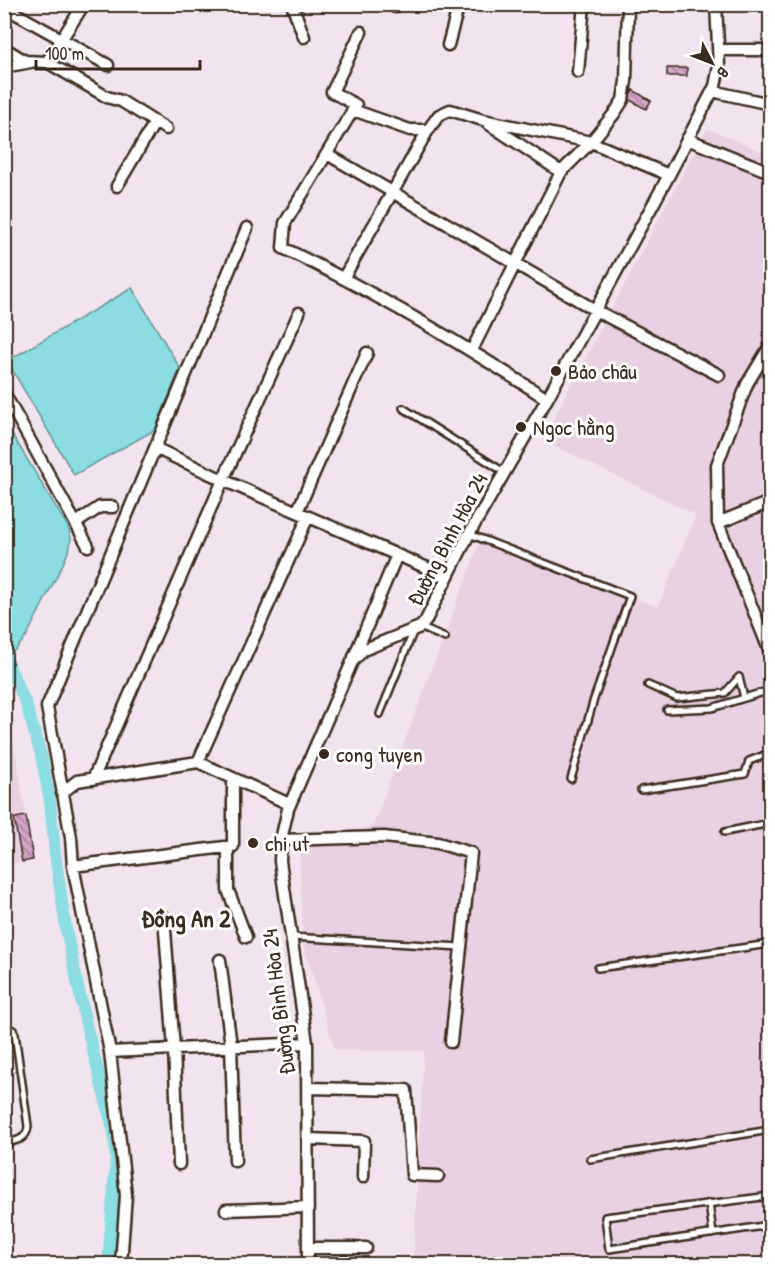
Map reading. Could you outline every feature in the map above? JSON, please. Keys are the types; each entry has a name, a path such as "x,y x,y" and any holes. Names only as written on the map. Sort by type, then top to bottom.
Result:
{"street":[{"path":"292,4 304,37"},
{"path":"448,45 459,4"},
{"path":"578,72 584,4"},
{"path":"472,350 561,172 591,142 623,100 626,81 628,4"},
{"path":"4,67 42,62 63,39 83,5"},
{"name":"Đường Bình Hòa 24","path":"308,1264 307,1043 280,861 281,840 290,804 352,662 363,650 417,628 429,615 446,576 547,399 669,175 712,91 719,66 716,5"},
{"path":"4,7 108,65"},
{"path":"361,32 332,92 356,105 285,223 282,248 344,277 472,350 547,399"},
{"path":"4,48 25,61 42,62 107,97 121,100 166,129"},
{"path":"719,50 771,50"},
{"path":"712,91 771,104"},
{"path":"353,110 410,130 428,130"},
{"path":"344,277 428,130 439,115 450,110 483,120 591,142 669,175"},
{"path":"483,120 561,172"},
{"path":"117,186 155,122"},
{"path":"687,139 771,172"},
{"path":"327,154 595,310 719,375"},
{"path":"121,1264 126,1195 110,1052 73,866 71,837 47,707 248,228"},
{"path":"93,779 223,480 299,313"},
{"path":"771,346 747,384 717,465 718,523 771,652"},
{"path":"297,512 367,353"},
{"path":"4,393 88,546"},
{"path":"155,448 223,480 446,576"},
{"path":"718,523 771,502"},
{"path":"76,523 100,507 113,507"},
{"path":"198,762 308,517"},
{"path":"352,662 397,555"},
{"path":"62,793 77,781 198,762 290,804"},
{"path":"73,866 233,846 233,779"},
{"path":"281,840 384,837 438,843 471,853 451,1042"},
{"path":"228,847 228,890 246,937"},
{"path":"164,917 174,1049 179,1164"},
{"path":"220,960 231,1046 235,1161"},
{"path":"110,1052 307,1043"},
{"path":"308,1088 406,1090 412,1175 438,1176"},
{"path":"308,1139 364,1141 363,1177"},
{"path":"226,1210 308,1207"},
{"path":"309,1248 366,1248"}],"lane":[{"path":"716,5 731,4"},
{"path":"403,408 504,472"},
{"path":"469,534 630,596 594,699 571,780"},
{"path":"380,714 417,628 445,638"},
{"path":"648,686 677,698 725,693 739,677 744,698"},
{"path":"667,710 712,708 771,690"},
{"path":"641,790 745,774 749,761 771,753"},
{"path":"725,832 771,823"},
{"path":"291,937 461,947"},
{"path":"598,968 771,944"},
{"path":"4,1025 13,1030 15,1034 28,1126 22,1138 4,1143"},
{"path":"590,1159 771,1130"},
{"path":"771,1196 605,1217 609,1249 771,1226"},
{"path":"709,1203 713,1234"}],"shaded area":[{"path":"707,128 770,155 770,1264 413,1264 424,1051 335,1050 303,943 299,846 373,826 479,544 658,607 696,515 542,440"},
{"path":"4,718 16,754 33,860 6,864"}],"water":[{"path":"132,288 180,368 155,430 74,475 7,361"},
{"path":"4,421 68,527 71,538 63,564 26,637 5,658"}],"building":[{"path":"667,68 687,68 687,76 667,76"},
{"path":"633,90 651,101 646,109 628,99"},
{"path":"7,805 13,829 4,831 4,806"},
{"path":"26,816 33,860 22,862 14,818"}],"waterway":[{"path":"5,657 26,704 41,755 50,801 66,929 86,1024 114,1133 116,1159 108,1264"}],"place":[{"name":"Bảo châu","path":"556,371"},
{"name":"Ngoc hằng","path":"521,427"},
{"name":"cong tuyen","path":"324,754"},
{"name":"chi ut","path":"253,843"}],"district":[{"name":"Đồng An 2","path":"186,919"}]}
